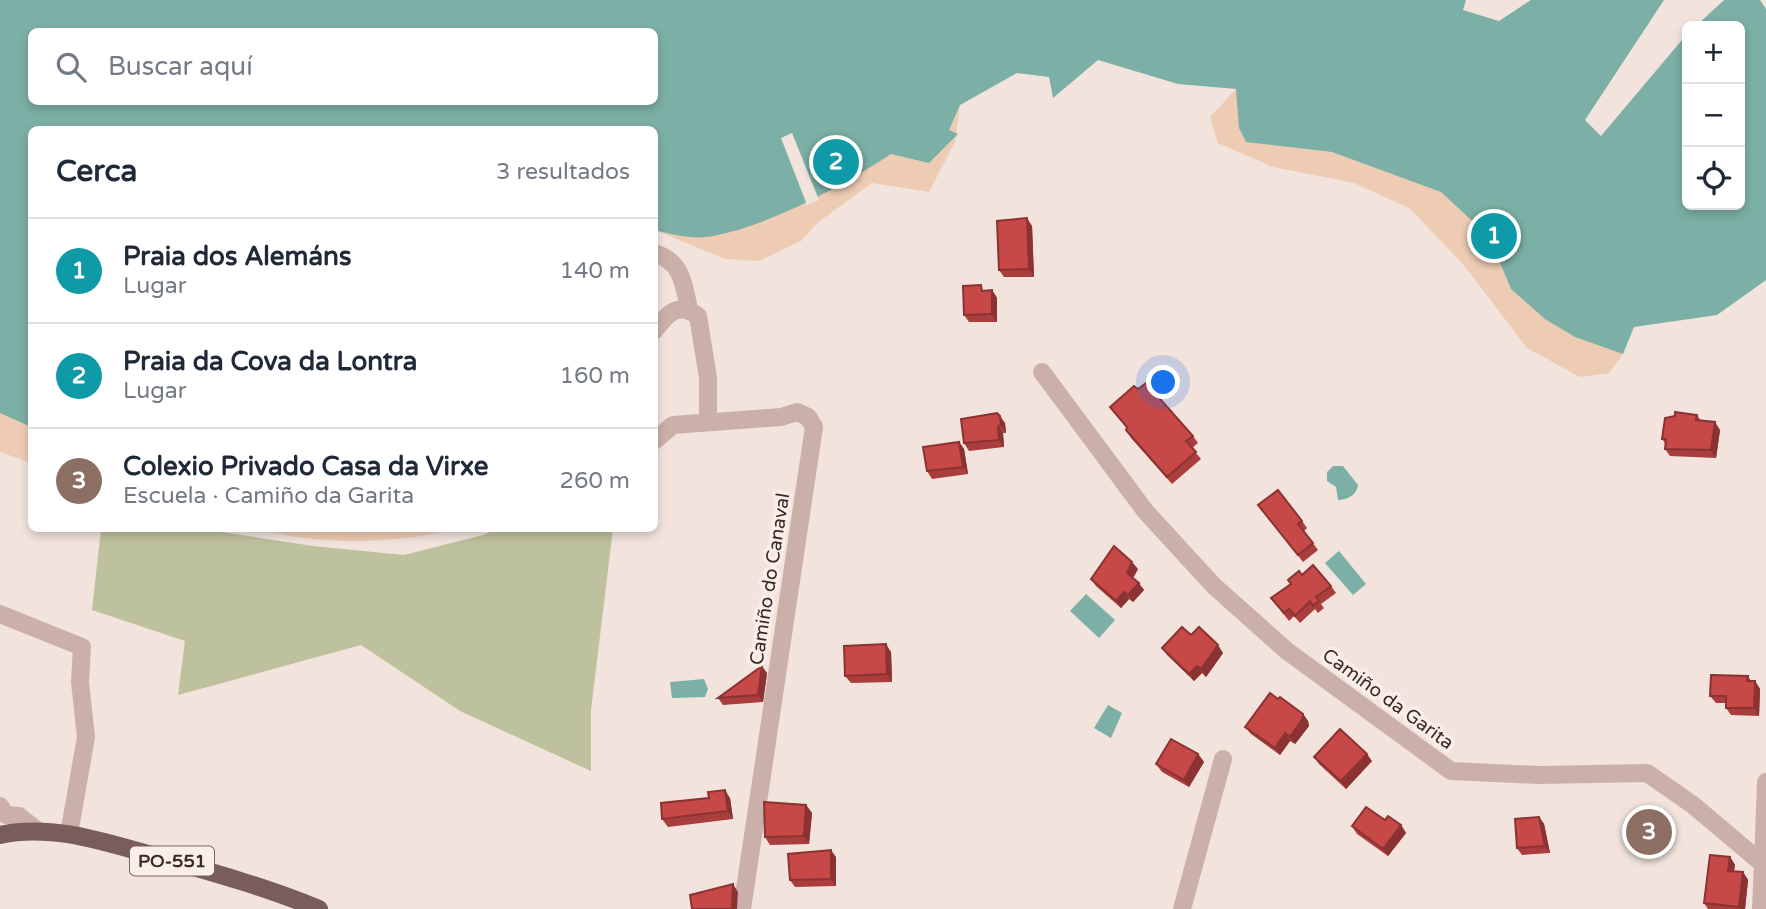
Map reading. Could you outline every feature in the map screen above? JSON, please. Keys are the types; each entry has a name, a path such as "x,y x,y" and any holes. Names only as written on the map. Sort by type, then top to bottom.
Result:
{"main road":[{"name":"PO-551","path":"0,835 29,830 69,834 226,876 319,909"}],"street":[{"path":"658,254 669,257 677,267 689,310"},
{"path":"658,326 668,313 678,308 689,310 698,316 708,378 708,422"},
{"name":"Camiño da Garita","path":"1042,372 1146,512 1214,586 1287,651 1451,771 1539,775 1647,773 1693,805 1763,864"},
{"name":"Camiño do Canaval","path":"658,438 673,425 781,417 797,412 808,416 814,427 741,909"},
{"path":"0,614 82,647 80,682 86,737 69,834"},
{"path":"1182,909 1223,759"},
{"path":"1761,909 1766,782"},
{"path":"0,806 6,815 19,816 29,830"}],"green space":[{"path":"101,532 222,532 313,546 404,555 490,532 613,532 591,710 591,771 460,711 361,645 178,695 185,641 92,610"}],"sand":[{"path":"1314,80 1630,323 1623,354 1609,373 1580,377 1527,348 1463,264 1409,208 1354,183 1273,167 1218,143 1210,117 1236,89"},
{"path":"960,105 955,142 929,192 872,183 817,223 801,241 759,261 725,259 658,231 658,218"},
{"path":"0,365 28,388 28,462 0,452"},
{"path":"272,532 442,532 407,538 357,541"}],"water":[{"path":"0,0 1466,0 1463,10 1499,21 1531,0 1664,0 1585,120 1601,136 1682,40 1682,210 1745,210 1745,21 1701,21 1724,0 1760,0 1766,9 1766,280 1717,315 1634,327 1623,354 1575,337 1545,319 1511,289 1496,253 1482,230 1441,192 1332,152 1246,142 1239,128 1236,89 1178,84 1098,60 1053,98 1049,77 1017,73 960,105 949,130 958,134 929,163 891,154 851,179 782,214 735,231 706,237 658,231 658,126 28,126 28,426 0,413"},
{"path":"1333,466 1343,466 1358,485 1356,492 1348,498 1338,500 1336,487 1327,481 1327,472"},
{"path":"1339,551 1366,584 1353,595 1325,563"},
{"path":"1086,594 1115,620 1099,638 1070,611"},
{"path":"704,679 708,689 705,697 672,698 670,682"},
{"path":"1108,705 1122,713 1111,738 1094,728"}],"pier":[{"path":"792,133 819,200 807,205 781,138"}],"building":[{"path":"1027,218 1029,269 999,270 997,221"},
{"path":"981,285 982,291 992,290 992,314 964,315 963,286"},
{"path":"1146,383 1193,436 1186,441 1196,452 1167,477 1126,430 1127,427 1110,407 1134,386 1138,389"},
{"path":"1675,412 1697,415 1696,420 1715,422 1711,450 1665,449 1666,439 1662,439 1665,418 1675,416"},
{"path":"997,413 1001,425 998,426 999,440 964,443 961,419"},
{"path":"959,442 963,467 927,471 923,447"},
{"path":"1278,490 1302,521 1298,524 1313,543 1298,555 1258,505"},
{"path":"1114,546 1132,562 1127,573 1139,583 1128,595 1124,592 1116,601 1091,579"},
{"path":"1313,565 1331,586 1316,597 1319,601 1313,606 1310,601 1295,616 1289,609 1284,613 1271,598 1291,584 1288,580 1299,571 1302,575"},
{"path":"1182,627 1191,635 1199,627 1218,645 1201,669 1197,666 1189,674 1162,648"},
{"path":"886,644 887,674 845,676 844,646"},
{"path":"762,666 758,695 718,698"},
{"path":"1711,675 1748,676 1747,681 1755,681 1754,708 1726,708 1726,696 1710,696"},
{"path":"1270,693 1303,714 1290,737 1285,733 1275,748 1245,727"},
{"path":"1340,729 1367,754 1341,781 1314,757"},
{"path":"1171,739 1198,754 1184,780 1156,764"},
{"path":"725,790 728,811 662,819 661,803 709,798 708,792"},
{"path":"764,802 806,805 804,836 765,837"},
{"path":"1366,807 1385,820 1388,816 1401,825 1383,849 1352,826"},
{"path":"1539,817 1545,846 1517,848 1515,819"},
{"path":"831,850 831,879 790,880 788,854"},
{"path":"1710,855 1730,857 1728,871 1743,872 1739,907 1704,903"},
{"path":"733,884 732,909 692,909 690,895"}],"place":[{"name":"Praia da Cova da Lontra","path":"836,162"},
{"name":"Praia dos Alemáns","path":"1494,236"},
{"name":"Colexio Privado Casa da Virxe","path":"1649,832"}]}
